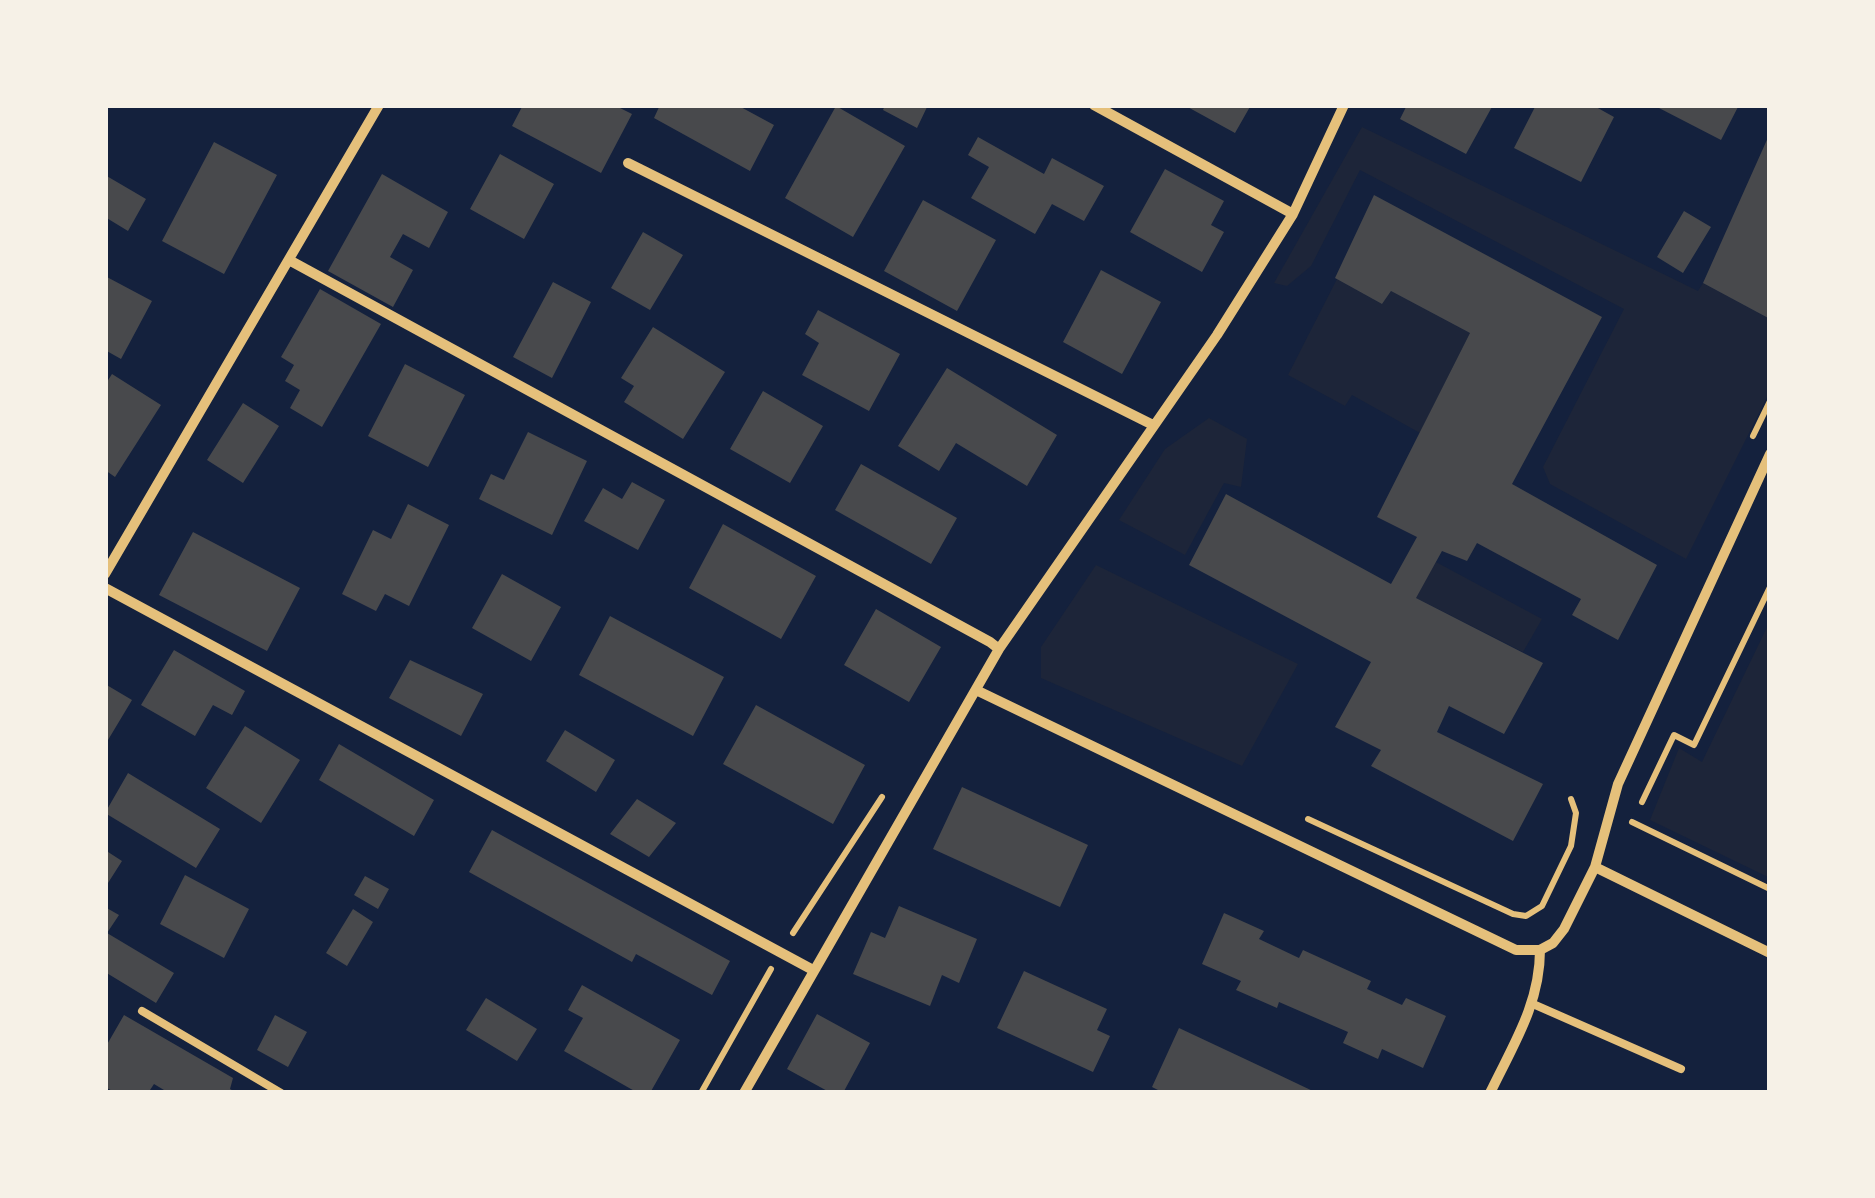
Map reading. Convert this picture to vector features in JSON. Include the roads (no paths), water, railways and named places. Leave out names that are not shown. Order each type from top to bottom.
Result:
[{"type":"street","points":[[105,574],[379,105]]},
{"type":"street","points":[[1094,105],[1293,214]]},
{"type":"street","points":[[744,1093],[1000,649],[1217,335],[1293,214],[1344,105]]},
{"type":"street","points":[[628,163],[1154,425]]},
{"type":"street","points":[[290,260],[1000,649]]},
{"type":"street","points":[[976,690],[1516,950],[1540,950],[1553,943],[1564,929],[1595,867],[1618,784],[1770,454]]},
{"type":"street","points":[[105,588],[813,970]]},
{"type":"street","points":[[1595,867],[1770,953]]},
{"type":"street","points":[[1490,1093],[1533,1004],[1540,976],[1540,950]]},
{"type":"lane","points":[[1533,1004],[1681,1069]]},
{"type":"lane","points":[[142,1011],[281,1093]]}]
